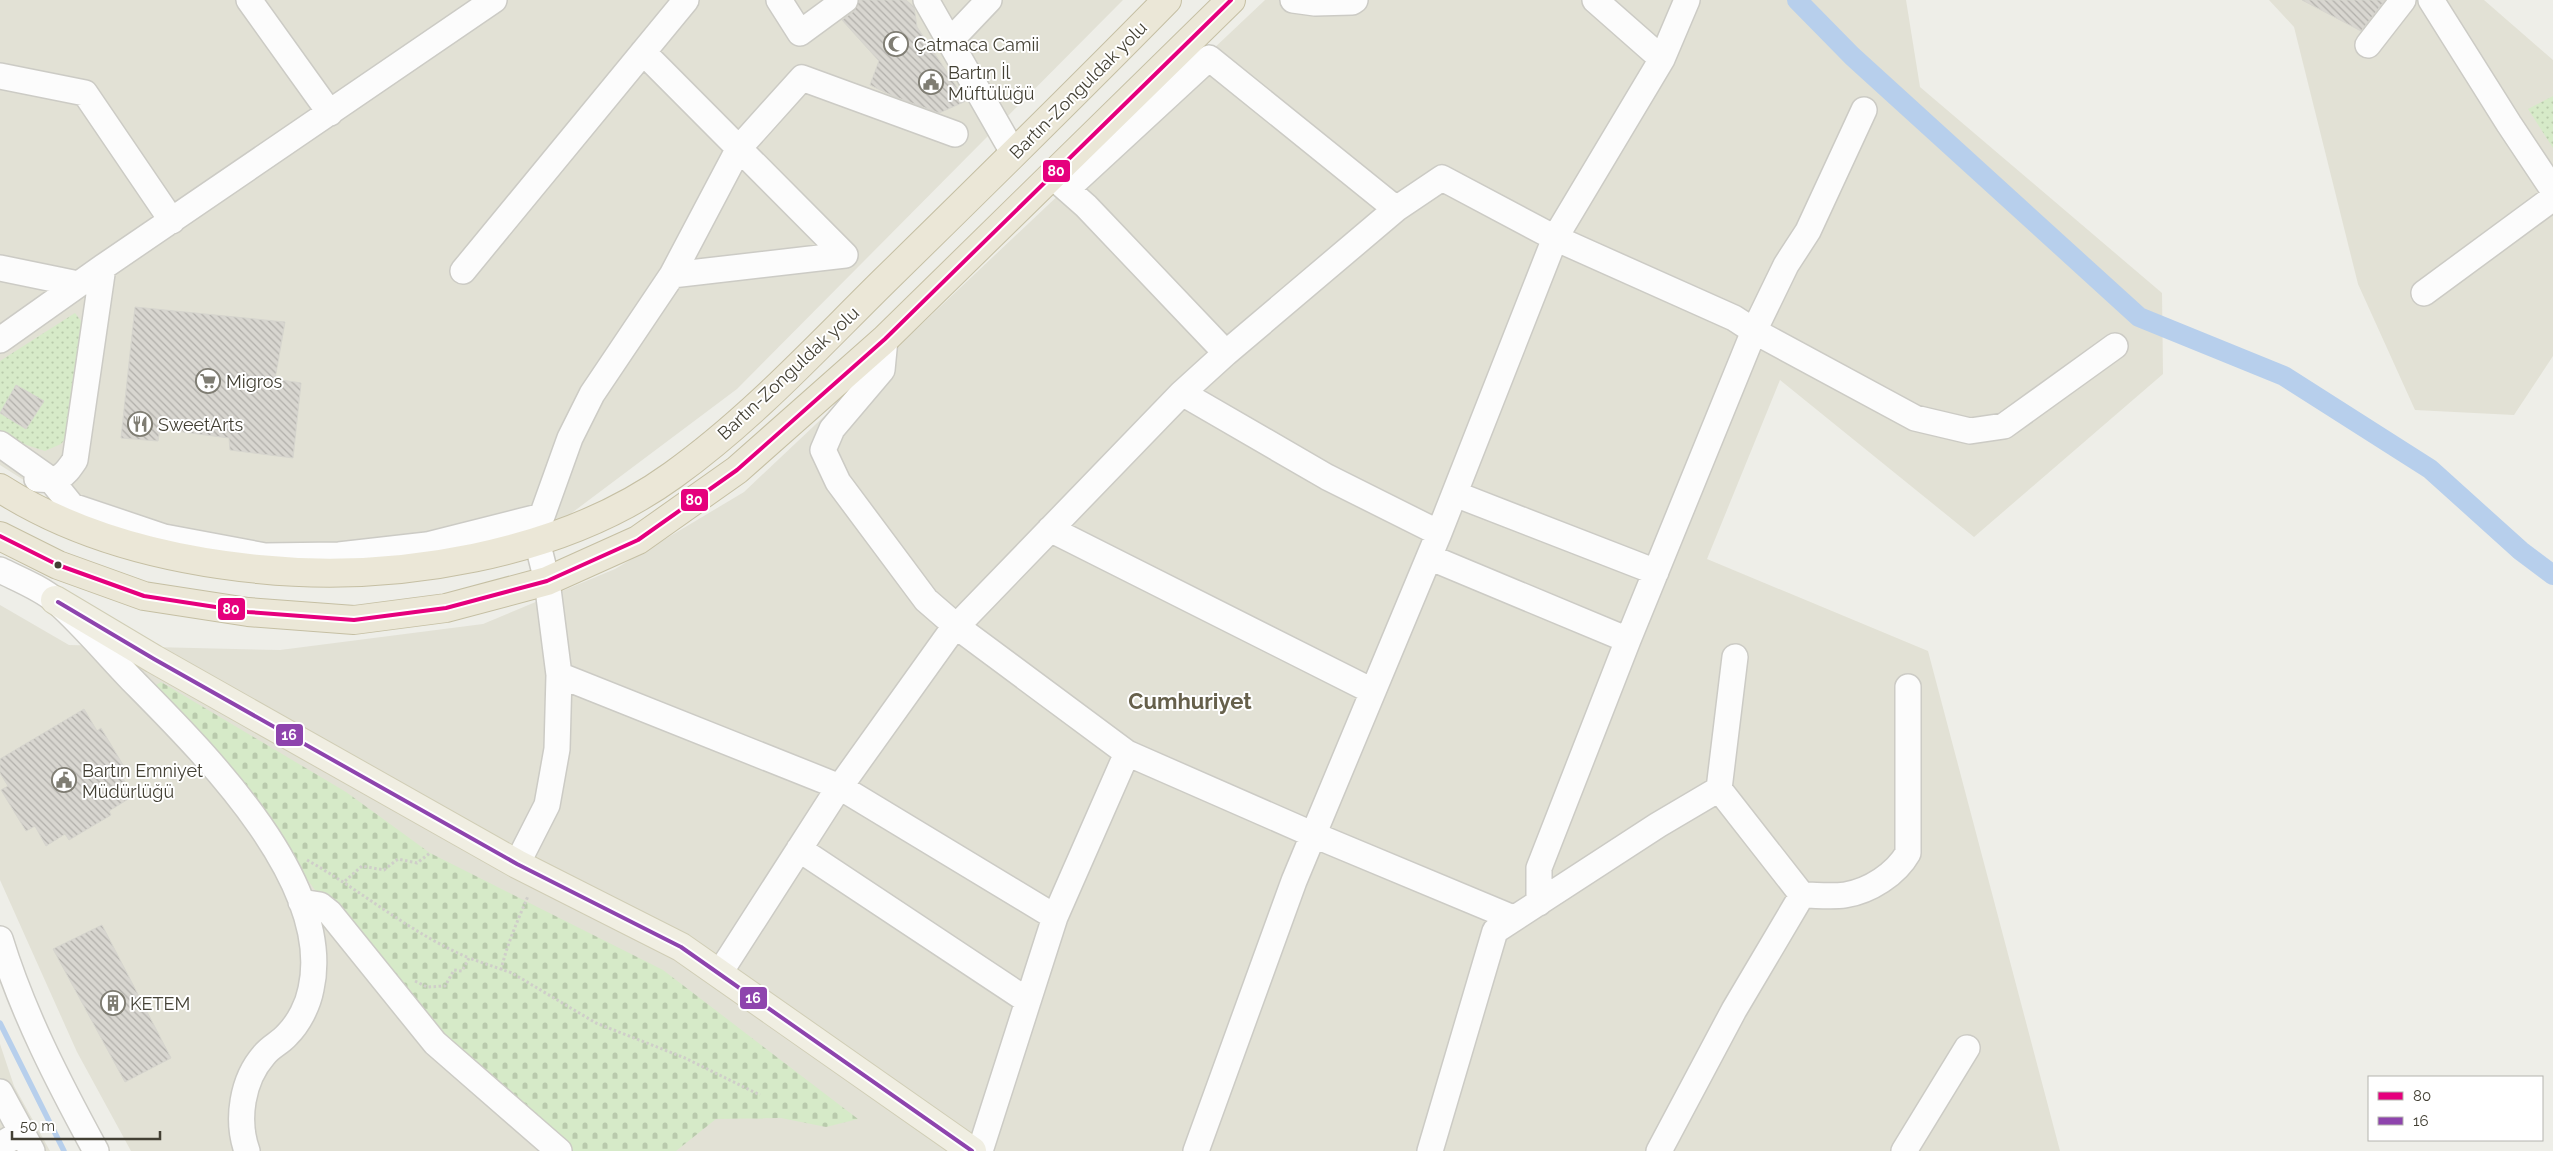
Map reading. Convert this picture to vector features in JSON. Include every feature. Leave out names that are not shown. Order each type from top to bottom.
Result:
[{"type":"highway","name":"Bartın-Zonguldak yolu","points":[[0,488],[68,525],[141,548],[211,565],[285,572],[386,572],[487,555],[559,535],[608,513],[671,477],[750,414],[1167,0]]},
{"type":"highway","points":[[0,536],[58,564],[144,596],[248,612],[354,620],[446,608],[546,581],[638,540],[738,470],[1059,182],[1231,0]]},
{"type":"main road","points":[[55,600],[154,660],[527,869],[681,947],[972,1151]]},
{"type":"street","points":[[250,0],[330,113]]},
{"type":"street","points":[[463,271],[686,0]]},
{"type":"street","points":[[779,0],[800,33],[845,0]]},
{"type":"street","points":[[926,0],[1014,154]]},
{"type":"street","points":[[950,41],[988,0]]},
{"type":"street","points":[[1293,0],[1315,3],[1352,2],[1355,0]]},
{"type":"street","points":[[1595,0],[1662,58]]},
{"type":"street","points":[[1196,1151],[1294,881],[1455,494],[1555,238],[1662,58],[1687,0]]},
{"type":"street","points":[[2368,45],[2404,0]]},
{"type":"street","points":[[2431,0],[2508,124],[2553,190]]},
{"type":"street","points":[[0,340],[78,284],[330,113],[478,4]]},
{"type":"street","points":[[644,52],[845,255],[672,275]]},
{"type":"street","points":[[1226,353],[1086,206],[1059,182],[1209,58],[1396,209]]},
{"type":"street","points":[[0,76],[85,92],[172,221]]},
{"type":"street","points":[[0,444],[51,480],[72,506],[164,537],[265,556],[339,555],[427,545],[542,516],[570,438],[592,394],[672,275],[739,148],[802,78],[955,134]]},
{"type":"street","points":[[1539,902],[1539,868],[1628,640],[1754,331],[1786,265],[1808,232],[1864,110]]},
{"type":"street","points":[[718,974],[840,787],[956,626],[1182,393],[1226,353],[1396,209],[1442,178],[1555,238],[1734,318],[1754,331],[1915,418],[1970,431],[2004,426],[2115,346]]},
{"type":"street","points":[[2424,293],[2553,198]]},
{"type":"street","points":[[0,456],[32,478],[51,480],[65,475],[75,460],[103,267]]},
{"type":"street","points":[[0,268],[78,284]]},
{"type":"street","points":[[885,339],[882,370],[832,429],[823,450],[838,482],[926,600],[956,626],[1127,753],[1314,836],[1514,918]]},
{"type":"street","points":[[1182,393],[1327,477],[1439,533]]},
{"type":"street","points":[[1455,494],[1656,572]]},
{"type":"street","points":[[1050,529],[1372,691]]},
{"type":"street","points":[[527,869],[547,805],[557,748],[559,675],[546,581],[537,541]]},
{"type":"street","points":[[1429,557],[1628,640]]},
{"type":"street","points":[[0,570],[55,600],[183,732],[243,802],[272,842],[301,902],[314,957],[311,991],[298,1022],[287,1036],[264,1054],[249,1080],[242,1112],[247,1151]]},
{"type":"street","points":[[1735,657],[1719,789],[1802,895]]},
{"type":"street","points":[[559,675],[840,787],[1055,917]]},
{"type":"street","points":[[1802,895],[1846,895],[1876,884],[1894,871],[1908,853],[1908,687]]},
{"type":"street","points":[[980,1151],[1055,917],[1127,753]]},
{"type":"street","points":[[1430,1151],[1495,930],[1658,825],[1719,789]]},
{"type":"street","points":[[799,849],[1028,1001]]},
{"type":"street","points":[[1659,1151],[1734,1010],[1802,895]]},
{"type":"street","points":[[301,902],[320,905],[330,913],[435,1043],[559,1151]]},
{"type":"street","points":[[0,939],[11,974],[55,1075],[96,1151]]},
{"type":"street","points":[[1904,1151],[1968,1048]]},
{"type":"street","points":[[0,1092],[27,1142],[0,1145]]},
{"type":"path","points":[[345,881],[362,866],[384,870],[398,859],[417,863],[430,853]]},
{"type":"path","points":[[306,859],[345,881],[442,947],[502,970],[596,1022],[685,1058],[760,1095]]},
{"type":"path","points":[[502,970],[508,943],[519,921],[527,869]]},
{"type":"path","points":[[413,980],[427,987],[445,986],[454,970],[462,971],[468,958]]},
{"type":"shaded area","points":[[0,0],[1123,0],[737,389],[565,518],[447,552],[334,563],[158,525],[30,484],[0,465]]},
{"type":"shaded area","points":[[1265,0],[1906,0],[1920,87],[2162,293],[2163,374],[1974,537],[1780,380],[1707,559],[1928,651],[2060,1151],[131,1151],[77,1052],[0,880],[0,605],[69,645],[280,650],[483,624],[615,569],[744,492]]},
{"type":"shaded area","points":[[2269,0],[2484,0],[2553,60],[2553,356],[2514,415],[2415,410],[2358,284],[2294,27]]},
{"type":"shaded area","points":[[0,1044],[14,1086],[50,1151],[0,1151]]},
{"type":"green space","points":[[2553,96],[2553,148],[2528,109]]},
{"type":"green space","points":[[75,313],[81,321],[78,383],[70,433],[61,444],[45,451],[11,440],[0,431],[0,361]]},
{"type":"green space","points":[[161,682],[346,792],[430,853],[663,970],[858,1119],[826,1127],[781,1118],[716,1119],[676,1151],[569,1151],[443,1040],[327,906],[265,823],[156,689],[156,685]]},
{"type":"building","name":"Çatmaca Camii","points":[[859,0],[906,0],[914,7],[917,27],[966,101],[939,113],[893,96],[870,85],[879,61],[842,20],[854,11]]},
{"type":"building","points":[[2302,0],[2385,0],[2361,31]]},
{"type":"building","name":"Migros","points":[[135,307],[285,322],[275,379],[301,383],[293,458],[230,450],[229,438],[160,429],[158,441],[121,438]]},
{"type":"building","points":[[16,385],[44,401],[26,429],[0,413]]},
{"type":"building","name":"Bartın Emniyet Müdürlüğü","points":[[84,709],[97,731],[101,728],[126,770],[120,773],[133,796],[109,811],[111,815],[69,840],[65,834],[46,846],[35,826],[26,831],[1,790],[8,786],[0,773],[0,759]]},
{"type":"building","name":"KETEM","points":[[102,925],[171,1058],[125,1082],[53,949]]},
{"type":"waterway","points":[[1797,0],[1852,56],[2139,317],[2284,376],[2430,469],[2521,551],[2553,575]]},
{"type":"waterway","points":[[0,1023],[64,1151]]},
{"type":"transit line","name":"80","points":[[0,536],[58,565],[144,596],[248,612],[354,620],[446,608],[547,581],[638,540],[737,470],[885,339],[1231,0]]},
{"type":"transit line","name":"16","points":[[58,602],[154,659],[517,864],[681,947],[972,1151]]},
{"type":"place","name":"Çatmaca Camii","points":[[896,44]]},
{"type":"place","name":"Bartın İl Müftülüğü","points":[[931,82]]},
{"type":"place","name":"Migros","points":[[208,381]]},
{"type":"place","name":"SweetArts","points":[[140,424]]},
{"type":"place","name":"Bartın Emniyet Müdürlüğü","points":[[64,780]]},
{"type":"place","name":"KETEM","points":[[113,1003]]},
{"type":"district","name":"Cumhuriyet","points":[[1190,701]]}]
